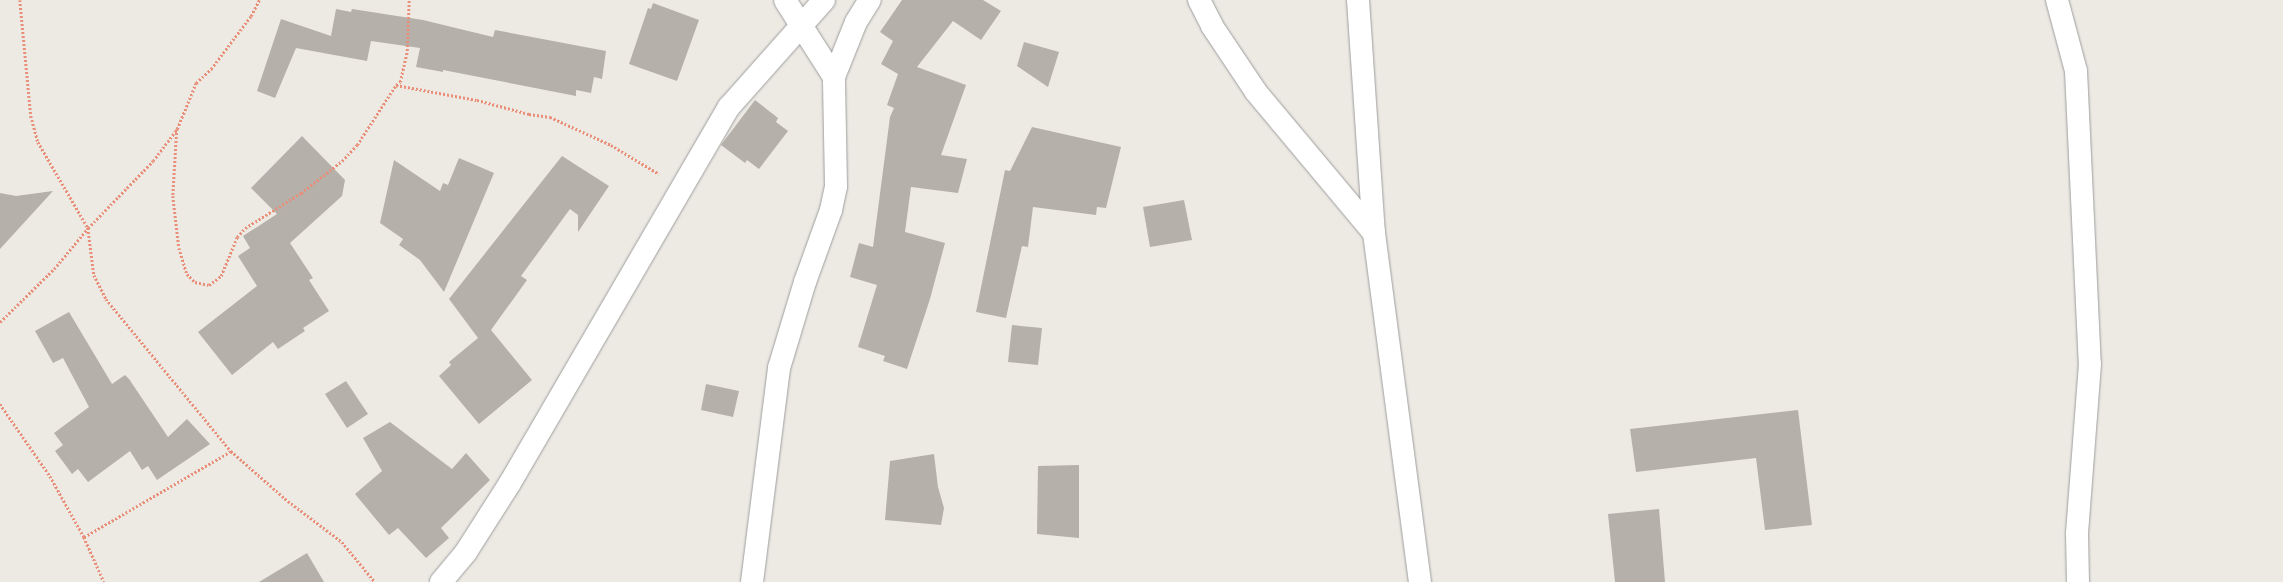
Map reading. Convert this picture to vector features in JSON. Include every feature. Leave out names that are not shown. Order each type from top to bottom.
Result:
[{"type":"street","points":[[785,0],[800,26],[834,77]]},
{"type":"street","points":[[441,582],[466,552],[510,483],[684,188],[729,107],[824,0]]},
{"type":"street","points":[[752,582],[779,368],[805,282],[831,210],[836,186],[834,77],[856,22],[870,0]]},
{"type":"street","points":[[1199,0],[1220,38],[1256,92],[1374,233]]},
{"type":"street","points":[[1358,0],[1374,233],[1420,582]]},
{"type":"street","points":[[2057,0],[2076,71],[2090,364],[2077,534],[2078,582]]},
{"type":"path","points":[[20,0],[31,116],[38,142],[88,228],[94,275],[106,299],[231,451],[288,501],[342,542],[374,582]]},
{"type":"path","points":[[0,322],[54,269],[88,228],[120,198],[177,130],[196,83],[211,70],[251,16],[259,0]]},
{"type":"path","points":[[177,130],[173,196],[179,248],[187,274],[195,282],[209,285],[221,276],[237,237],[245,228],[301,193],[342,161],[357,145],[396,85],[400,82],[407,51],[409,0]]},
{"type":"path","points":[[396,85],[477,100],[529,114],[550,117],[611,145],[684,188]]},
{"type":"path","points":[[0,404],[50,476],[84,537],[104,582]]},
{"type":"path","points":[[84,537],[231,451]]},
{"type":"building","points":[[902,0],[983,0],[1001,11],[981,40],[953,21],[917,67],[966,85],[941,155],[967,159],[958,193],[911,187],[905,232],[945,243],[930,299],[907,369],[883,361],[885,356],[858,347],[877,285],[850,277],[859,243],[873,247],[890,117],[894,108],[887,105],[898,74],[881,64],[893,41],[880,32]]},
{"type":"building","points":[[653,3],[699,20],[677,81],[629,64],[648,8],[651,9]]},
{"type":"building","points":[[336,9],[351,12],[352,9],[423,20],[493,37],[495,30],[606,51],[602,79],[594,77],[591,93],[576,90],[576,96],[443,70],[443,72],[416,67],[420,48],[371,41],[367,61],[296,48],[275,98],[257,91],[281,19],[331,36]]},
{"type":"building","points":[[1024,42],[1059,52],[1048,87],[1017,66]]},
{"type":"building","points":[[755,100],[778,118],[776,122],[788,131],[759,169],[747,160],[745,163],[721,145]]},
{"type":"building","points":[[1032,127],[1121,147],[1106,208],[1097,207],[1096,215],[1033,207],[1028,247],[1022,246],[1006,318],[976,312],[1005,170],[1010,171]]},
{"type":"building","points":[[302,136],[345,180],[342,196],[290,243],[313,278],[309,280],[329,311],[303,328],[305,331],[278,349],[273,342],[232,375],[198,332],[257,286],[238,256],[250,248],[243,236],[277,214],[251,188]]},
{"type":"building","points":[[562,156],[609,186],[578,232],[578,215],[570,209],[521,276],[527,280],[491,330],[532,380],[479,424],[439,376],[451,365],[449,362],[478,338],[449,299]]},
{"type":"building","points":[[459,158],[494,173],[444,292],[420,260],[399,245],[403,239],[380,223],[394,160],[440,191],[443,183],[448,185]]},
{"type":"building","points":[[53,191],[0,249],[0,193],[16,196]]},
{"type":"building","points":[[1184,200],[1192,240],[1150,247],[1143,207]]},
{"type":"building","points":[[69,312],[112,384],[125,375],[168,437],[187,419],[210,444],[157,480],[148,466],[142,470],[130,451],[88,482],[78,469],[72,474],[55,451],[63,445],[54,433],[89,407],[63,358],[53,363],[35,331]]},
{"type":"building","points":[[1012,325],[1042,328],[1038,365],[1008,362]]},
{"type":"building","points":[[346,381],[368,414],[347,428],[325,394]]},
{"type":"building","points":[[706,384],[739,391],[733,417],[701,410]]},
{"type":"building","points":[[1798,410],[1812,525],[1765,530],[1756,458],[1636,472],[1630,429]]},
{"type":"building","points":[[390,422],[452,469],[466,453],[490,480],[441,528],[449,538],[426,558],[398,528],[389,535],[355,494],[382,471],[363,438]]},
{"type":"building","points":[[934,454],[938,487],[944,508],[941,525],[885,520],[890,461]]},
{"type":"building","points":[[1079,465],[1079,538],[1037,534],[1038,466]]},
{"type":"building","points":[[1659,509],[1665,582],[1615,582],[1608,514]]},
{"type":"building","points":[[307,553],[324,582],[259,582]]}]
